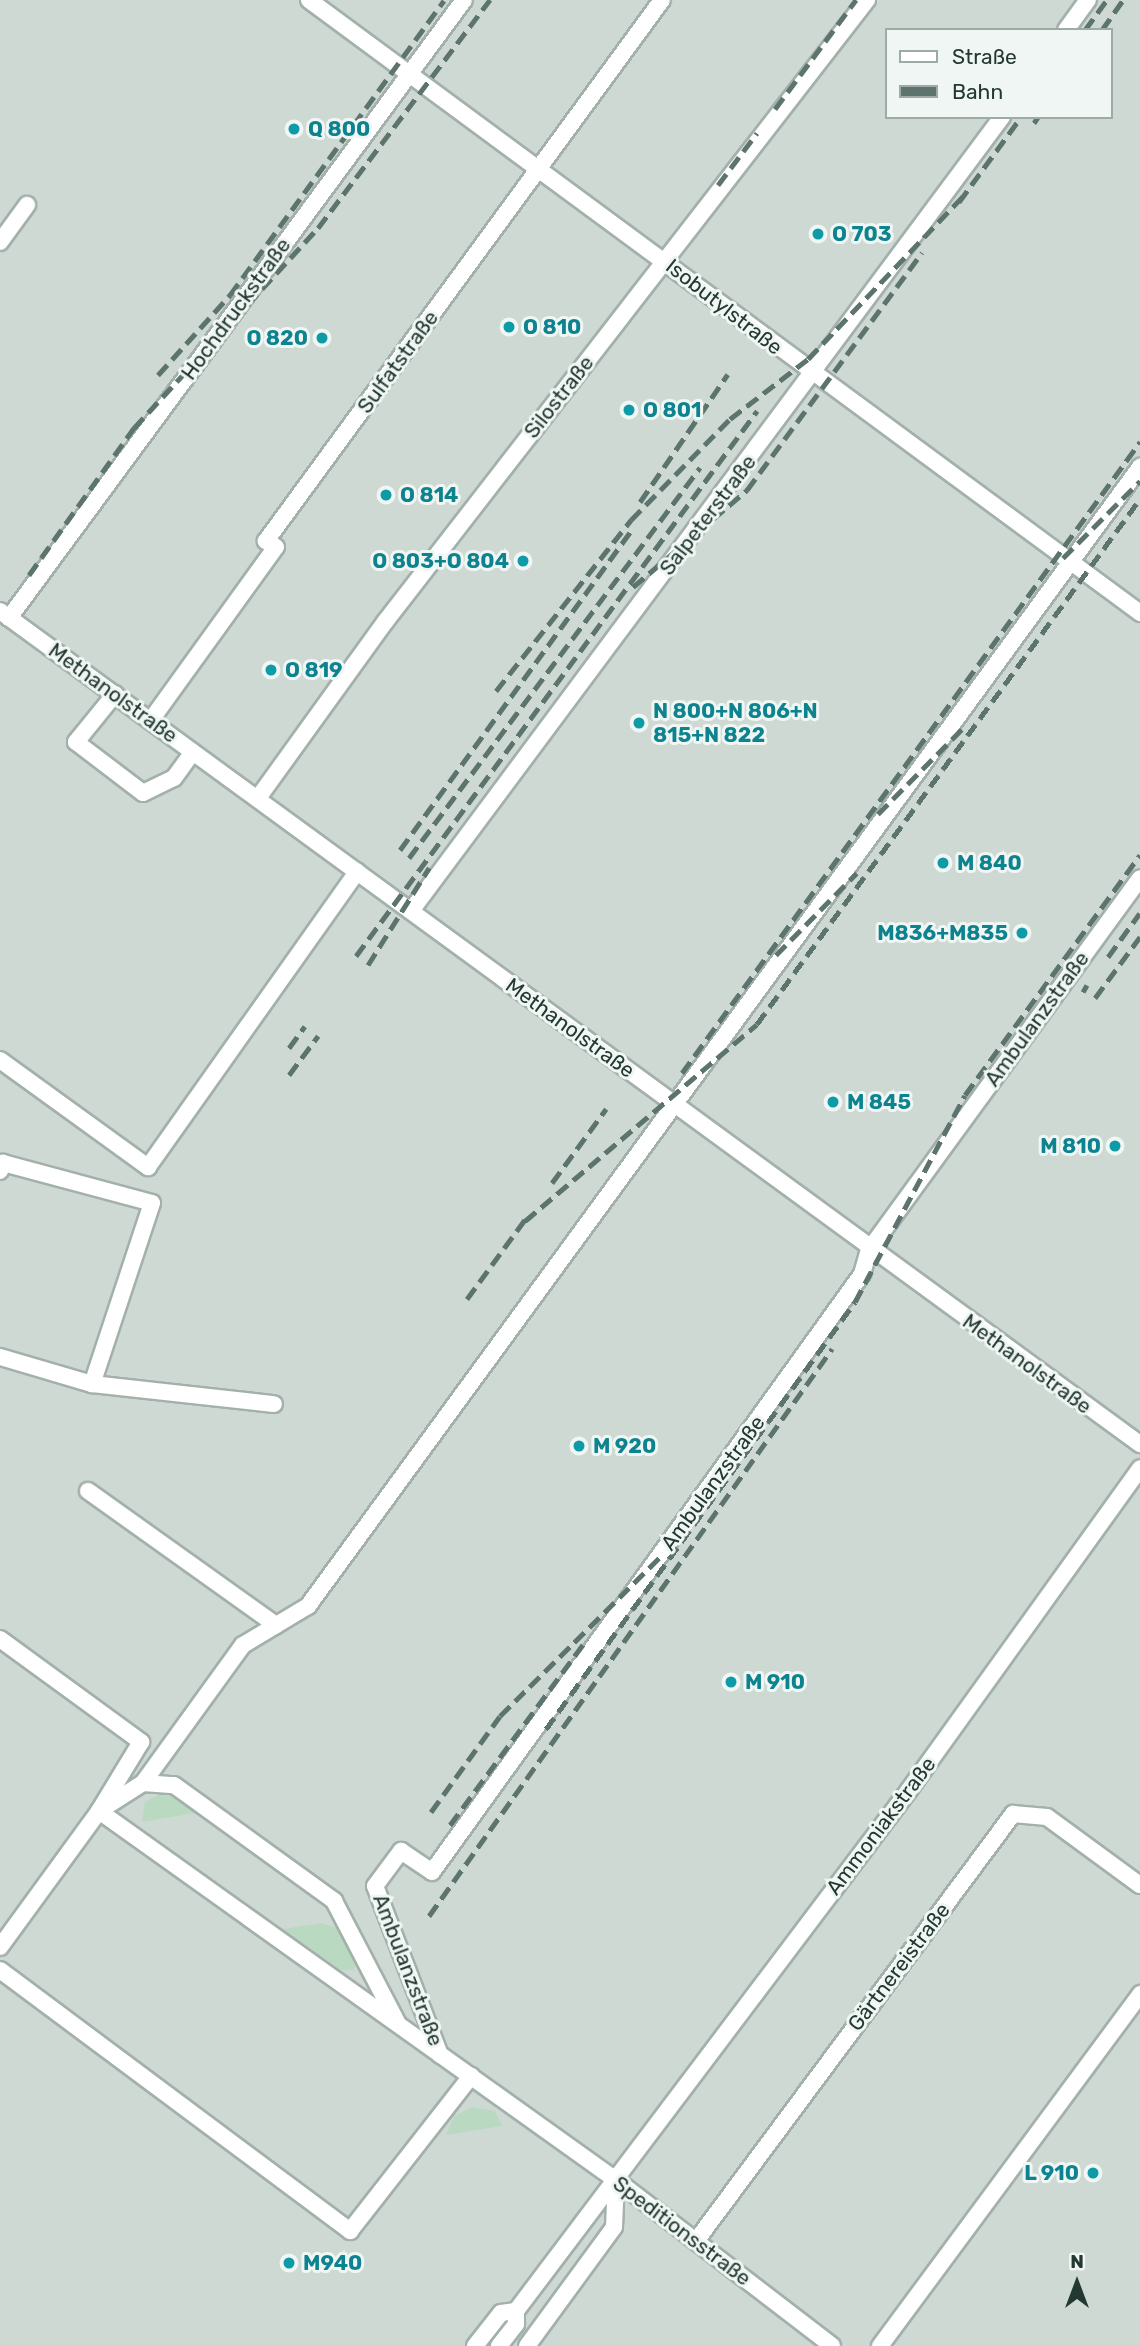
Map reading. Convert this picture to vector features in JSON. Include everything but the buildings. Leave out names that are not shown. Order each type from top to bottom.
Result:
[{"type":"street","name":"Isobutylstraße","points":[[309,0],[1140,613]]},
{"type":"street","name":"Hochdruckstraße","points":[[4,614],[464,0]]},
{"type":"street","name":"Sulfatstraße","points":[[151,720],[276,547],[266,541],[662,0]]},
{"type":"street","name":"Silostraße","points":[[258,798],[664,260],[867,0]]},
{"type":"street","points":[[1067,28],[1088,0]]},
{"type":"street","name":"Salpeterstraße","points":[[411,911],[814,375],[1001,119]]},
{"type":"street","points":[[0,242],[27,205]]},
{"type":"street","points":[[99,1811],[143,1783],[243,1645],[308,1606],[1068,561],[1140,467]]},
{"type":"street","name":"Methanolstraße","points":[[4,614],[258,798],[869,1250],[1140,1444]]},
{"type":"street","points":[[115,694],[76,742],[143,793],[174,778],[193,752]]},
{"type":"street","points":[[0,1060],[148,1167],[357,872]]},
{"type":"street","name":"Ambulanzstraße","points":[[440,2055],[375,1886],[401,1851],[432,1872],[862,1274],[869,1250],[1140,878]]},
{"type":"street","points":[[1,1165],[152,1203],[92,1384]]},
{"type":"street","points":[[0,1357],[92,1384],[274,1404]]},
{"type":"street","name":"Ammoniakstraße","points":[[499,2346],[516,2318],[616,2180],[909,1790],[1140,1468]]},
{"type":"street","points":[[88,1491],[276,1625]]},
{"type":"street","points":[[0,1639],[141,1742],[99,1811],[0,1947]]},
{"type":"street","points":[[143,1783],[174,1785],[334,1901],[398,2024]]},
{"type":"street","name":"Speditionsstraße","points":[[99,1811],[616,2180],[832,2346]]},
{"type":"street","name":"Gärtnereistraße","points":[[696,2241],[1013,1814],[1047,1818],[1140,1885]]},
{"type":"street","points":[[0,1969],[350,2231],[471,2076]]},
{"type":"street","points":[[880,2346],[1140,1993]]},
{"type":"street","points":[[527,2346],[614,2227],[616,2180]]},
{"type":"street","name":"Ammoniakstraße","points":[[475,2346],[501,2313],[516,2318],[547,2318]]},
{"type":"shaded area","points":[[0,0],[1140,0],[1140,2346],[0,2346]]},
{"type":"green space","points":[[160,1794],[171,1796],[195,1813],[142,1822],[145,1802]]},
{"type":"green space","points":[[321,1923],[343,1930],[358,1961],[353,1970],[341,1970],[283,1929]]},
{"type":"green space","points":[[472,2107],[495,2111],[502,2126],[446,2135],[454,2116]]},
{"type":"railway","points":[[158,375],[230,295],[444,0]]},
{"type":"railway","points":[[29,575],[134,428],[318,228],[490,0]]},
{"type":"railway","points":[[775,109],[856,0]]},
{"type":"railway","points":[[1086,28],[1107,0]]},
{"type":"railway","points":[[1103,28],[1123,0]]},
{"type":"railway","points":[[959,202],[1020,119]]},
{"type":"railway","points":[[1034,123],[1037,119]]},
{"type":"railway","points":[[718,185],[757,133]]},
{"type":"railway","points":[[496,691],[631,520],[730,419],[808,359],[965,194]]},
{"type":"railway","points":[[633,587],[747,490],[922,253]]},
{"type":"railway","points":[[640,502],[728,374]]},
{"type":"railway","points":[[356,956],[757,411]]},
{"type":"railway","points":[[682,1073],[1140,442]]},
{"type":"railway","points":[[409,858],[700,468]]},
{"type":"railway","points":[[1063,558],[1140,481]]},
{"type":"railway","points":[[525,1221],[757,1024],[1140,499]]},
{"type":"railway","points":[[400,850],[632,529]]},
{"type":"railway","points":[[878,814],[964,727]]},
{"type":"railway","points":[[546,1729],[855,1302],[965,1095],[1140,855]]},
{"type":"railway","points":[[368,965],[429,868]]},
{"type":"railway","points":[[776,955],[857,873]]},
{"type":"railway","points":[[1108,957],[1140,913]]},
{"type":"railway","points":[[1095,998],[1140,937]]},
{"type":"railway","points":[[1083,992],[1087,985]]},
{"type":"railway","points":[[289,1048],[305,1026]]},
{"type":"railway","points":[[289,1075],[318,1036]]},
{"type":"railway","points":[[552,1183],[606,1109]]},
{"type":"railway","points":[[467,1299],[529,1214]]},
{"type":"railway","points":[[429,1916],[832,1349]]},
{"type":"railway","points":[[431,1812],[500,1716],[662,1555]]},
{"type":"railway","points":[[450,1825],[587,1639]]},
{"type":"place","name":"Q 800","points":[[294,129]]},
{"type":"place","name":"O 703","points":[[818,234]]},
{"type":"place","name":"O 810","points":[[509,327]]},
{"type":"place","name":"O 820","points":[[322,338]]},
{"type":"place","name":"O 801","points":[[629,410]]},
{"type":"place","name":"O 814","points":[[386,495]]},
{"type":"place","name":"O 803+O 804","points":[[523,561]]},
{"type":"place","name":"O 819","points":[[271,670]]},
{"type":"place","name":"N 800+N 806+N 815+N 822","points":[[639,723]]},
{"type":"place","name":"M 840","points":[[943,863]]},
{"type":"place","name":"M836+M835","points":[[1022,933]]},
{"type":"place","name":"M 845","points":[[833,1102]]},
{"type":"place","name":"M 810","points":[[1115,1146]]},
{"type":"place","name":"M 920","points":[[579,1446]]},
{"type":"place","name":"M 910","points":[[731,1682]]},
{"type":"place","name":"L 910","points":[[1093,2173]]},
{"type":"place","name":"M940","points":[[289,2263]]}]
